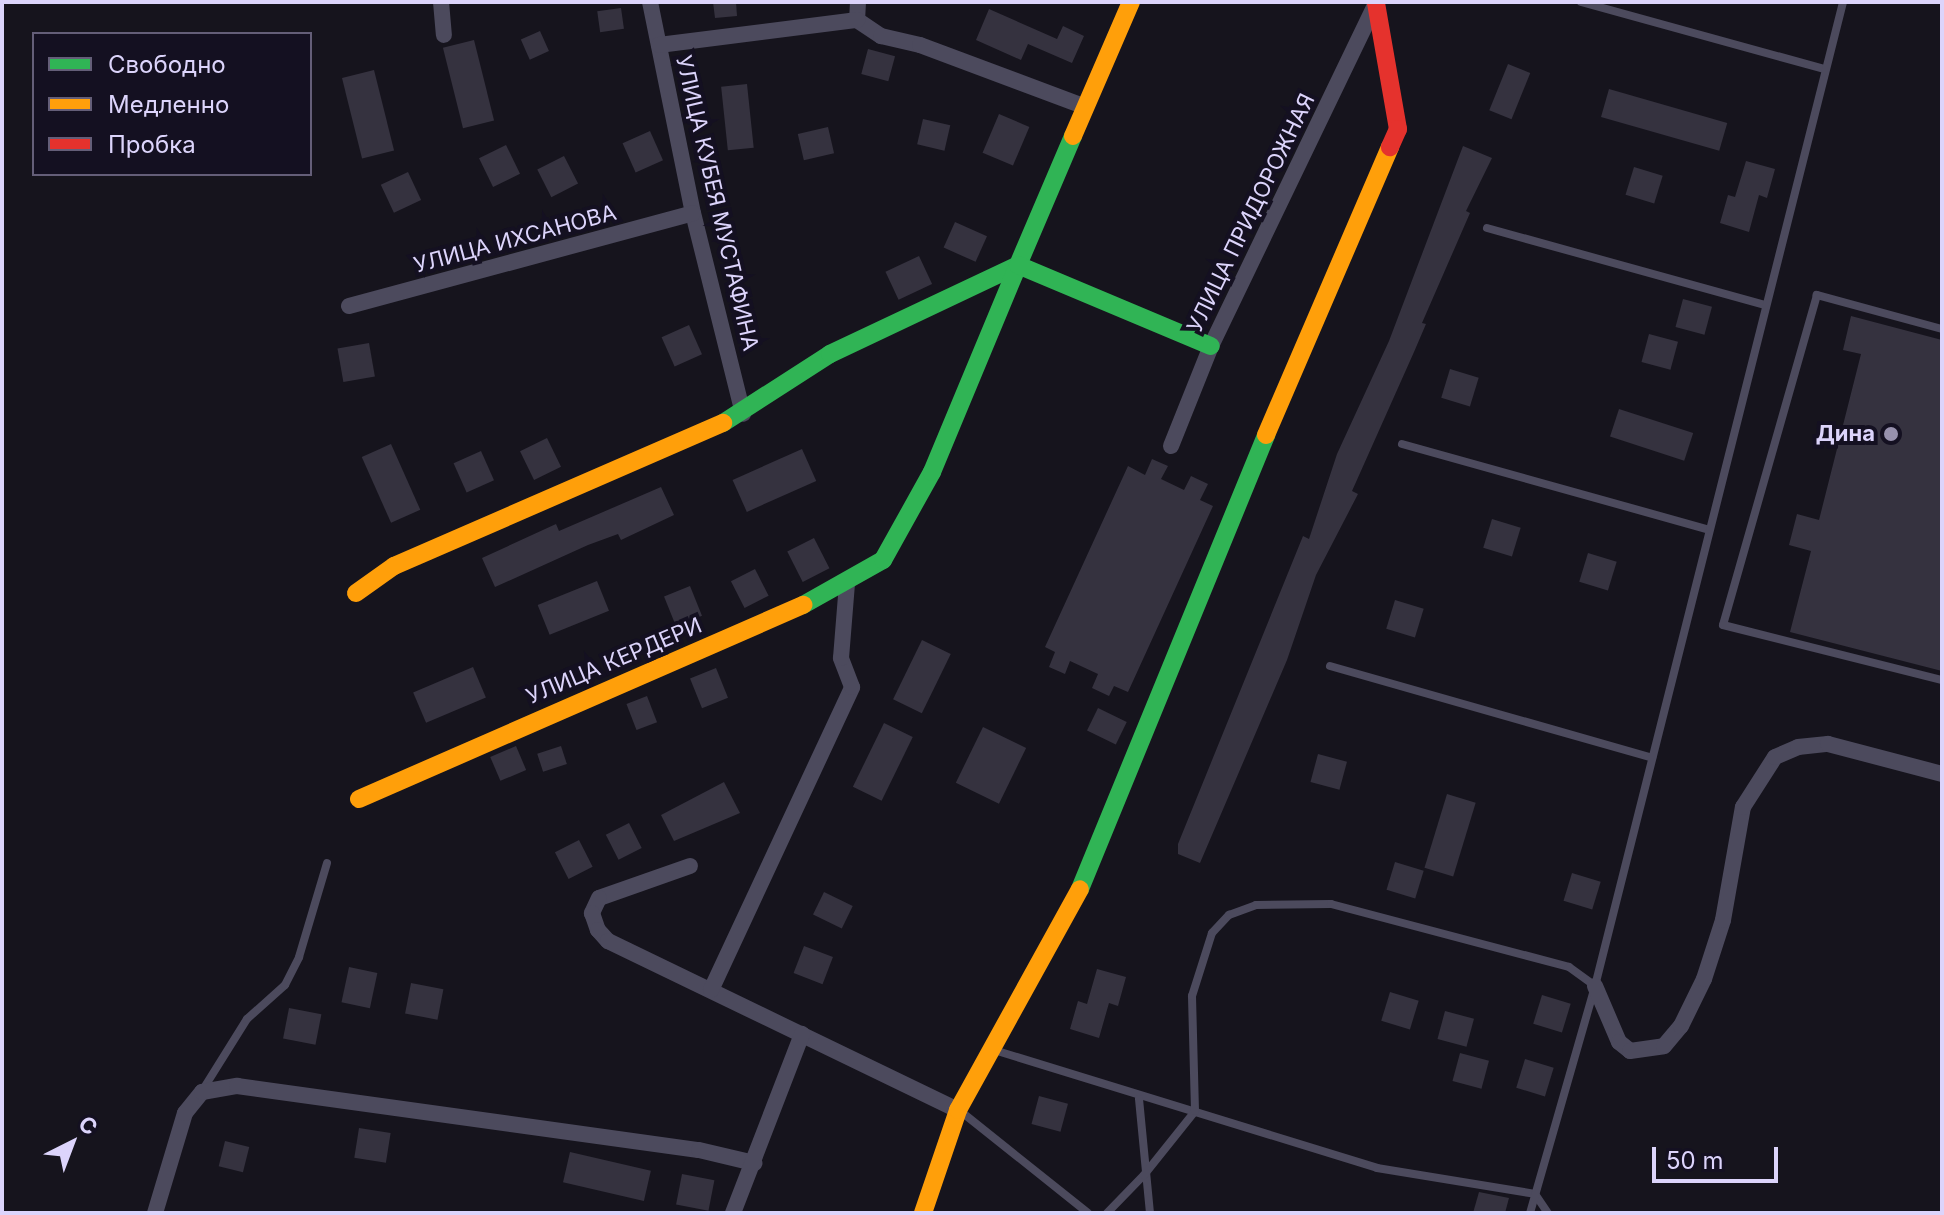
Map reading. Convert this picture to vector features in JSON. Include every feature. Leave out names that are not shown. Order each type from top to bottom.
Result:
[{"type":"street","points":[[441,2],[444,35]]},
{"type":"street","name":"УЛИЦА КУБЕЯ МУСТАФИНА","points":[[650,2],[693,213],[743,414]]},
{"type":"street","points":[[857,20],[858,2]]},
{"type":"street","points":[[356,593],[394,566],[743,414],[830,354],[1018,265],[1131,2]]},
{"type":"street","points":[[923,1213],[958,1110],[993,1050],[1040,952],[1096,860],[1265,437],[1398,129],[1376,2]]},
{"type":"street","name":"УЛИЦА ПРИДОРОЖНАЯ","points":[[1171,446],[1211,346],[1376,2]]},
{"type":"street","points":[[659,45],[857,20],[881,36],[920,45],[1086,107]]},
{"type":"street","name":"УЛИЦА ИХСАНОВА","points":[[349,306],[693,213]]},
{"type":"street","points":[[1018,265],[1211,346]]},
{"type":"street","name":"УЛИЦА КЕРДЕРИ","points":[[359,799],[847,584],[883,560],[932,472],[1018,265]]},
{"type":"street","points":[[711,990],[852,687],[841,658],[847,584]]},
{"type":"street","points":[[1595,986],[1619,1042],[1630,1051],[1664,1046],[1681,1026],[1704,979],[1720,931],[1743,807],[1775,757],[1798,747],[1828,744],[1942,774]]},
{"type":"street","points":[[690,866],[599,898],[592,913],[608,941],[958,1110]]},
{"type":"street","points":[[733,1213],[802,1034]]},
{"type":"street","points":[[155,1213],[185,1113],[202,1092],[237,1086],[699,1150],[754,1163]]},
{"type":"lane","points":[[1581,2],[1824,69]]},
{"type":"lane","points":[[1530,1213],[1595,986],[1843,2]]},
{"type":"lane","points":[[1487,228],[1765,305]]},
{"type":"lane","points":[[1942,329],[1817,295],[1723,625],[1942,680]]},
{"type":"lane","points":[[1402,444],[1709,530]]},
{"type":"lane","points":[[1330,666],[1652,758]]},
{"type":"lane","points":[[202,1092],[247,1019],[285,985],[299,957],[327,863]]},
{"type":"lane","points":[[1107,1213],[1144,1175],[1195,1111],[1192,996],[1212,933],[1229,915],[1256,905],[1331,904],[1569,967],[1595,986]]},
{"type":"lane","points":[[993,1050],[1139,1099],[1195,1111],[1377,1168],[1535,1194],[1548,1213]]},
{"type":"lane","points":[[1139,1099],[1150,1213]]},
{"type":"lane","points":[[958,1110],[1088,1213]]},
{"type":"building","points":[[713,2],[736,2],[737,16],[715,18]]},
{"type":"building","points":[[621,8],[624,29],[600,32],[597,11]]},
{"type":"building","points":[[989,9],[1057,39],[1063,26],[1084,36],[1072,63],[1028,44],[1021,60],[976,40]]},
{"type":"building","points":[[540,31],[549,51],[530,60],[521,40]]},
{"type":"building","points":[[474,40],[494,121],[463,128],[443,48]]},
{"type":"building","points":[[868,49],[895,56],[888,81],[861,74]]},
{"type":"building","points":[[1508,64],[1530,73],[1512,119],[1489,110]]},
{"type":"building","points":[[374,70],[394,151],[362,159],[342,78]]},
{"type":"building","points":[[747,84],[754,148],[728,150],[721,87]]},
{"type":"building","points":[[1609,89],[1727,123],[1719,151],[1601,117]]},
{"type":"building","points":[[999,114],[1029,127],[1013,166],[983,153]]},
{"type":"building","points":[[923,119],[950,125],[944,151],[917,144]]},
{"type":"building","points":[[828,127],[834,153],[804,160],[798,134]]},
{"type":"building","points":[[650,131],[663,160],[636,172],[623,143]]},
{"type":"building","points":[[506,145],[520,174],[493,187],[479,158]]},
{"type":"building","points":[[1463,146],[1492,158],[1466,211],[1470,213],[1422,323],[1426,324],[1352,491],[1358,494],[1316,575],[1287,660],[1200,863],[1178,854],[1178,844],[1303,536],[1309,539],[1337,454],[1389,341]]},
{"type":"building","points":[[564,156],[578,184],[551,197],[537,170]]},
{"type":"building","points":[[1746,161],[1775,169],[1767,198],[1759,195],[1749,232],[1720,223],[1728,195],[1735,197]]},
{"type":"building","points":[[1634,167],[1663,176],[1654,204],[1626,195]]},
{"type":"building","points":[[408,172],[421,200],[394,213],[381,185]]},
{"type":"building","points":[[955,222],[987,236],[976,262],[944,248]]},
{"type":"building","points":[[919,256],[932,284],[899,300],[885,272]]},
{"type":"building","points":[[1683,299],[1712,307],[1704,335],[1675,327]]},
{"type":"building","name":"Дина","points":[[1851,316],[1942,340],[1942,671],[1790,632],[1811,551],[1789,545],[1797,514],[1819,520],[1861,354],[1843,350]]},
{"type":"building","points":[[689,325],[702,354],[675,366],[662,337]]},
{"type":"building","points":[[1649,334],[1678,342],[1670,370],[1641,362]]},
{"type":"building","points":[[369,343],[375,376],[343,382],[337,349]]},
{"type":"building","points":[[1450,369],[1479,378],[1470,406],[1441,398]]},
{"type":"building","points":[[1619,409],[1693,433],[1684,461],[1610,437]]},
{"type":"building","points":[[547,438],[561,467],[534,480],[520,451]]},
{"type":"building","points":[[391,444],[420,510],[391,523],[362,457]]},
{"type":"building","points":[[802,449],[816,481],[747,512],[733,480]]},
{"type":"building","points":[[481,451],[494,480],[467,492],[454,463]]},
{"type":"building","points":[[1152,459],[1168,466],[1161,479],[1184,490],[1191,476],[1208,484],[1200,500],[1213,506],[1128,692],[1114,686],[1109,696],[1092,688],[1098,674],[1070,661],[1065,674],[1049,667],[1055,652],[1045,647],[1128,466],[1145,475]]},
{"type":"building","points":[[661,487],[674,515],[621,540],[618,534],[588,545],[495,587],[482,558],[556,524],[559,531]]},
{"type":"building","points":[[1492,519],[1521,528],[1512,556],[1483,548]]},
{"type":"building","points":[[814,538],[829,568],[803,582],[787,552]]},
{"type":"building","points":[[1588,553],[1617,562],[1608,590],[1579,582]]},
{"type":"building","points":[[755,569],[769,596],[745,608],[731,581]]},
{"type":"building","points":[[597,581],[609,611],[550,635],[538,605]]},
{"type":"building","points":[[690,586],[702,616],[676,626],[664,596]]},
{"type":"building","points":[[1395,600],[1424,609],[1415,637],[1386,629]]},
{"type":"building","points":[[922,640],[951,654],[922,713],[893,699]]},
{"type":"building","points":[[473,667],[486,697],[426,723],[413,692]]},
{"type":"building","points":[[716,668],[728,698],[702,708],[690,678]]},
{"type":"building","points":[[647,696],[657,722],[636,730],[626,704]]},
{"type":"building","points":[[1098,708],[1127,722],[1116,744],[1087,730]]},
{"type":"building","points":[[884,723],[913,737],[882,801],[853,787]]},
{"type":"building","points":[[983,727],[1026,748],[999,804],[956,783]]},
{"type":"building","points":[[516,746],[526,770],[500,781],[490,757]]},
{"type":"building","points":[[561,746],[567,764],[543,772],[537,754]]},
{"type":"building","points":[[1318,754],[1347,762],[1339,790],[1310,782]]},
{"type":"building","points":[[724,782],[740,813],[674,841],[661,815]]},
{"type":"building","points":[[1447,794],[1476,803],[1453,876],[1424,868]]},
{"type":"building","points":[[629,823],[642,848],[619,860],[606,835]]},
{"type":"building","points":[[579,840],[593,867],[569,879],[555,852]]},
{"type":"building","points":[[1395,862],[1424,871],[1415,899],[1387,890]]},
{"type":"building","points":[[1572,873],[1601,882],[1592,910],[1564,901]]},
{"type":"building","points":[[824,892],[853,906],[842,928],[813,914]]},
{"type":"building","points":[[804,946],[833,957],[823,984],[794,973]]},
{"type":"building","points":[[349,967],[377,973],[370,1008],[342,1002]]},
{"type":"building","points":[[1097,969],[1126,977],[1118,1006],[1109,1003],[1099,1038],[1070,1029],[1078,1001],[1087,1004]]},
{"type":"building","points":[[411,983],[443,989],[437,1020],[405,1013]]},
{"type":"building","points":[[1390,992],[1419,1001],[1410,1029],[1381,1021]]},
{"type":"building","points":[[1542,995],[1571,1004],[1562,1032],[1533,1024]]},
{"type":"building","points":[[289,1008],[321,1014],[315,1045],[283,1038]]},
{"type":"building","points":[[1445,1011],[1474,1019],[1466,1047],[1437,1039]]},
{"type":"building","points":[[1460,1053],[1489,1061],[1481,1089],[1452,1081]]},
{"type":"building","points":[[1525,1059],[1554,1068],[1545,1096],[1516,1088]]},
{"type":"building","points":[[1039,1096],[1068,1104],[1060,1132],[1031,1124]]},
{"type":"building","points":[[359,1128],[391,1133],[386,1163],[354,1158]]},
{"type":"building","points":[[225,1141],[249,1147],[243,1172],[219,1166]]},
{"type":"building","points":[[570,1152],[651,1171],[644,1201],[563,1182]]},
{"type":"building","points":[[682,1174],[714,1180],[708,1211],[676,1204]]},
{"type":"building","points":[[1479,1192],[1509,1198],[1505,1213],[1473,1213]]},
{"type":"traffic: fast","points":[[723,423],[830,354],[1018,265],[1073,136]]},
{"type":"traffic: fast","points":[[803,605],[883,560],[932,472],[1018,265],[1211,346]]},
{"type":"traffic: fast","points":[[1080,889],[1266,435]]},
{"type":"traffic: slow","points":[[1073,136],[1131,2]]},
{"type":"traffic: slow","points":[[1266,435],[1390,147]]},
{"type":"traffic: slow","points":[[356,593],[394,566],[723,423]]},
{"type":"traffic: slow","points":[[359,799],[803,605]]},
{"type":"traffic: slow","points":[[923,1213],[958,1110],[1080,889]]},
{"type":"traffic: jam","points":[[1376,3],[1398,129],[1390,147]]},
{"type":"place","name":"Дина","points":[[1891,434]]}]
